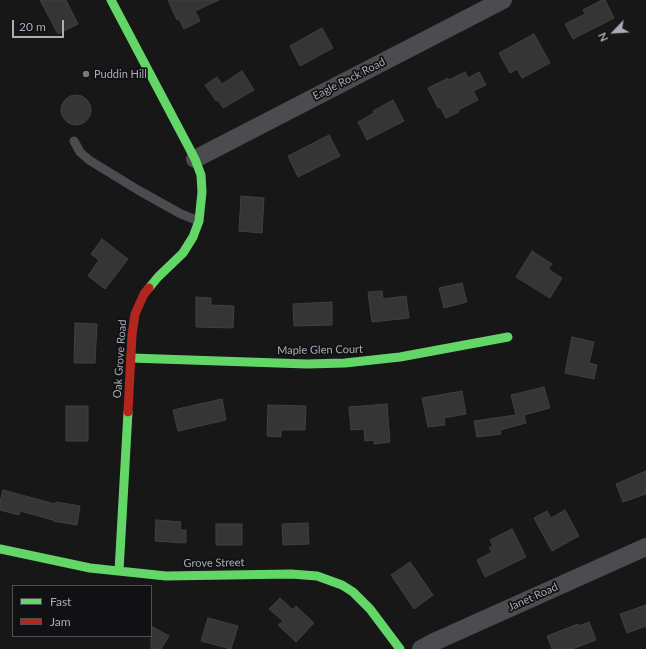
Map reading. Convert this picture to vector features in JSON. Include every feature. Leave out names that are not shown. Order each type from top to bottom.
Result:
[{"type":"street","name":"Oak Grove Road","points":[[111,0],[195,159],[201,175],[202,183],[202,202],[199,220],[193,237],[182,253],[158,277],[144,294],[138,304],[133,324],[119,571]]},
{"type":"street","name":"Eagle Rock Road","points":[[195,159],[503,0]]},
{"type":"street","name":"Maple Glen Court","points":[[131,358],[345,364],[400,357],[508,338]]},
{"type":"street","name":"Janet Road","points":[[421,649],[646,547]]},
{"type":"street","name":"Grove Street","points":[[0,549],[77,566],[166,576],[291,574],[317,576],[342,585],[362,600],[379,619],[400,649]]},
{"type":"lane","points":[[74,141],[80,152],[101,167],[181,214],[199,220]]},
{"type":"building","points":[[40,0],[66,0],[78,24],[58,34]]},
{"type":"building","points":[[168,0],[219,0],[195,11],[200,21],[184,29],[179,19],[177,20]]},
{"type":"building","points":[[602,0],[605,0],[614,18],[573,39],[565,24],[585,14],[583,10]]},
{"type":"building","points":[[322,28],[333,48],[300,66],[290,46]]},
{"type":"building","points":[[534,34],[550,63],[522,78],[517,69],[510,73],[499,53]]},
{"type":"building","points":[[242,71],[254,90],[223,108],[205,85],[217,77],[222,84]]},
{"type":"building","points":[[465,72],[468,78],[479,72],[486,85],[473,91],[478,100],[446,118],[440,107],[438,108],[428,88],[448,78],[449,80]]},
{"type":"building","points":[[76,95],[87,99],[91,110],[87,121],[76,125],[65,121],[61,110],[65,99]]},
{"type":"building","points":[[393,100],[404,121],[367,140],[358,122],[374,113],[373,111]]},
{"type":"building","points":[[329,135],[340,156],[298,177],[288,156]]},
{"type":"building","points":[[241,196],[264,198],[262,233],[239,231]]},
{"type":"building","points":[[102,239],[128,259],[105,289],[88,276],[99,260],[91,254]]},
{"type":"building","points":[[532,251],[552,264],[548,269],[562,278],[550,298],[516,277]]},
{"type":"building","points":[[462,283],[467,302],[444,308],[439,288]]},
{"type":"building","points":[[382,291],[383,299],[406,296],[409,318],[372,322],[368,292]]},
{"type":"building","points":[[196,297],[211,298],[211,305],[234,306],[233,328],[196,327]]},
{"type":"building","points":[[332,302],[332,325],[294,326],[293,304]]},
{"type":"building","points":[[75,323],[97,324],[95,363],[74,363]]},
{"type":"building","points":[[572,337],[594,342],[589,363],[597,365],[594,379],[565,373]]},
{"type":"building","points":[[544,387],[550,408],[524,415],[526,423],[500,430],[501,434],[477,437],[474,421],[516,415],[511,395]]},
{"type":"building","points":[[462,391],[466,414],[444,418],[445,425],[428,427],[422,398]]},
{"type":"building","points":[[222,399],[226,420],[178,431],[173,410]]},
{"type":"building","points":[[387,404],[390,442],[374,444],[374,440],[365,441],[364,429],[351,430],[349,407]]},
{"type":"building","points":[[268,405],[306,406],[305,430],[281,430],[281,437],[267,436]]},
{"type":"building","points":[[66,406],[88,406],[88,441],[66,441]]},
{"type":"building","points":[[646,471],[646,494],[623,502],[616,484]]},
{"type":"building","points":[[3,490],[55,504],[56,502],[80,506],[77,525],[53,521],[20,511],[19,515],[0,510]]},
{"type":"building","points":[[565,510],[579,536],[552,551],[534,518],[547,511],[551,518]]},
{"type":"building","points":[[156,520],[181,522],[180,530],[186,530],[186,543],[155,541]]},
{"type":"building","points":[[308,523],[309,544],[283,545],[282,524]]},
{"type":"building","points":[[216,524],[242,524],[242,545],[216,545]]},
{"type":"building","points":[[512,529],[526,557],[485,577],[477,560],[492,552],[489,548],[493,546],[490,540]]},
{"type":"building","points":[[410,562],[433,595],[414,609],[391,575]]},
{"type":"building","points":[[280,598],[293,610],[296,606],[314,623],[296,642],[278,625],[283,621],[269,609]]},
{"type":"building","points":[[646,605],[646,626],[627,633],[620,614]]},
{"type":"building","points":[[208,618],[238,626],[231,649],[201,641]]},
{"type":"building","points":[[589,622],[596,640],[572,649],[552,649],[547,636],[578,624],[579,626]]},
{"type":"building","points":[[152,627],[169,636],[161,649],[151,649]]},
{"type":"traffic: fast","points":[[111,0],[195,159],[201,175],[202,192],[199,221],[193,237],[183,253],[158,277],[149,288]]},
{"type":"traffic: fast","points":[[131,358],[307,364],[345,363],[400,357],[508,337]]},
{"type":"traffic: fast","points":[[119,571],[128,412]]},
{"type":"traffic: fast","points":[[0,549],[90,568],[166,576],[291,574],[317,576],[342,585],[353,592],[370,609],[400,649]]},
{"type":"traffic: jam","points":[[128,412],[132,335],[135,314],[144,294],[149,288]]},
{"type":"place","name":"Puddin Hill","points":[[86,74]]}]
